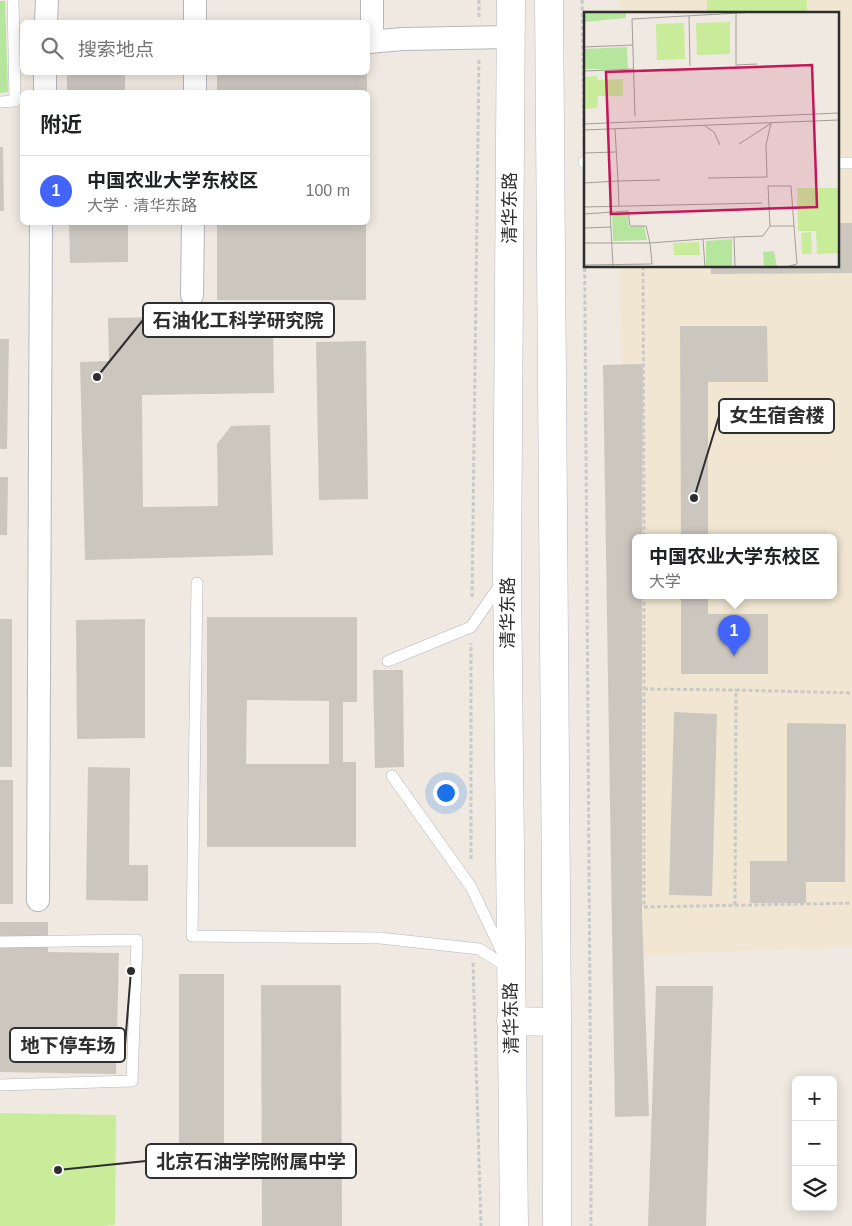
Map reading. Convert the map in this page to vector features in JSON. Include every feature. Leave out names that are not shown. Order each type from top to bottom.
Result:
[{"type":"main road","name":"清华东路","points":[[511,0],[507,574],[514,1226]]},
{"type":"main road","points":[[549,0],[557,1226]]},
{"type":"main road","points":[[511,1021],[557,1022]]},
{"type":"street","points":[[46,20],[47,0]]},
{"type":"street","points":[[195,0],[195,20]]},
{"type":"street","points":[[372,0],[370,42],[403,39],[511,36]]},
{"type":"street","points":[[45,75],[45,90]]},
{"type":"street","points":[[195,75],[195,90]]},
{"type":"street","points":[[38,900],[41,225]]},
{"type":"street","points":[[192,295],[193,225]]},
{"type":"lane","points":[[0,102],[15,102],[13,0]]},
{"type":"lane","points":[[388,661],[471,628],[507,574]]},
{"type":"lane","points":[[197,583],[192,936],[380,938],[479,949],[510,969]]},
{"type":"lane","points":[[392,776],[471,887],[510,969]]},
{"type":"lane","points":[[0,942],[137,940],[132,1081],[0,1085]]},
{"type":"path","points":[[582,0],[584,108]]},
{"type":"path","points":[[586,268],[591,1226]]},
{"type":"path","points":[[643,268],[644,534]]},
{"type":"path","points":[[644,599],[644,907],[852,903]]},
{"type":"path","points":[[644,689],[852,693]]},
{"type":"path","points":[[735,905],[736,690]]},
{"type":"shaded area","points":[[620,0],[852,0],[852,946],[613,957],[621,366],[620,268],[840,268],[840,12],[620,12]]},
{"type":"green space","points":[[707,0],[807,0],[807,12],[707,12]]},
{"type":"green space","points":[[0,1],[5,1],[8,92],[0,93]]},
{"type":"green space","points":[[0,1113],[116,1115],[115,1225],[0,1226]]},
{"type":"building","points":[[67,75],[125,75],[125,90],[67,90]]},
{"type":"building","points":[[217,75],[367,75],[367,90],[217,90]]},
{"type":"building","points":[[0,147],[3,147],[4,211],[0,211]]},
{"type":"building","points":[[840,223],[852,223],[852,273],[711,274],[711,268],[840,268]]},
{"type":"building","points":[[69,225],[128,225],[128,262],[70,263]]},
{"type":"building","points":[[217,225],[366,225],[366,300],[217,300]]},
{"type":"building","points":[[159,317],[159,327],[273,325],[274,393],[142,395],[143,507],[218,506],[217,444],[231,426],[270,425],[273,555],[85,560],[80,362],[109,361],[108,318]]},
{"type":"building","points":[[680,326],[767,326],[768,382],[708,382],[708,534],[681,534]]},
{"type":"building","points":[[0,339],[9,339],[7,449],[0,449]]},
{"type":"building","points":[[366,341],[368,499],[319,500],[316,342]]},
{"type":"building","points":[[643,364],[642,534],[632,534],[632,599],[642,599],[642,913],[649,1116],[615,1117],[603,365]]},
{"type":"building","points":[[0,477],[8,477],[7,535],[0,535]]},
{"type":"building","points":[[681,599],[708,599],[708,614],[768,614],[768,674],[681,674]]},
{"type":"building","points":[[207,617],[357,617],[357,702],[343,702],[343,762],[356,762],[356,847],[207,847]],"holes":[[[247,700],[329,701],[329,764],[246,764]]]},
{"type":"building","points":[[0,619],[12,619],[12,767],[0,767]]},
{"type":"building","points":[[145,619],[145,738],[77,739],[76,620]]},
{"type":"building","points":[[373,670],[403,670],[404,767],[375,768]]},
{"type":"building","points":[[674,712],[717,714],[712,896],[669,895]]},
{"type":"building","points":[[787,723],[846,724],[845,882],[806,882],[806,903],[750,903],[750,861],[787,861]]},
{"type":"building","points":[[88,767],[130,768],[129,865],[148,865],[148,901],[86,900]]},
{"type":"building","points":[[0,780],[13,780],[13,904],[0,904]]},
{"type":"building","points":[[0,922],[48,922],[48,952],[119,953],[116,1074],[0,1072]]},
{"type":"building","points":[[179,974],[224,974],[224,1176],[179,1176]]},
{"type":"building","points":[[261,985],[341,985],[342,1226],[262,1226]]},
{"type":"building","points":[[656,986],[713,986],[706,1226],[648,1226]]},
{"type":"place","name":"石油化工科学研究院","points":[[97,377]]},
{"type":"place","name":"女生宿舍楼","points":[[694,498]]},
{"type":"place","name":"中国农业大学东校区","points":[[734,656]]},
{"type":"place","name":"地下停车场","points":[[131,971]]},
{"type":"place","name":"北京石油学院附属中学","points":[[58,1170]]}]
